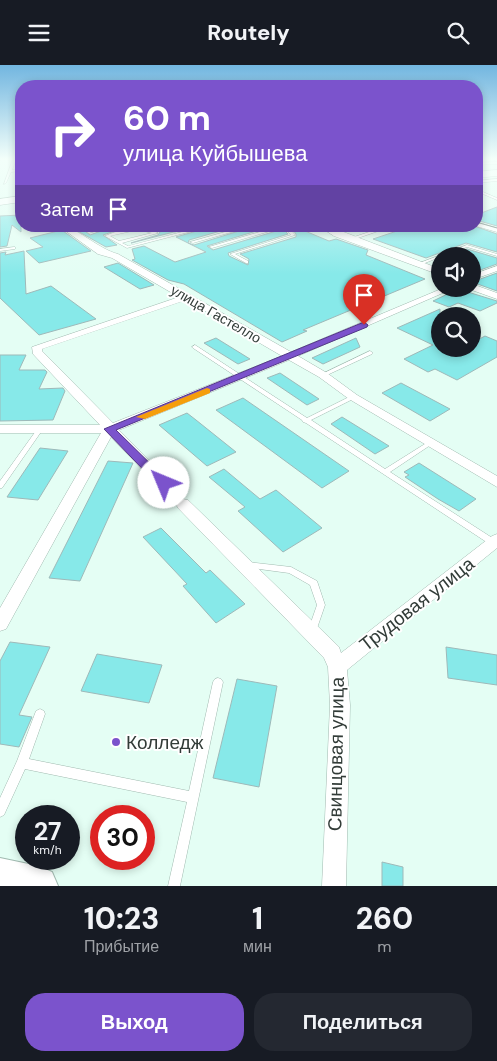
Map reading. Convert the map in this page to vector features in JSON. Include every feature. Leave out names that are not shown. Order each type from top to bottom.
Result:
[{"type":"main road","points":[[0,202],[15,200]]},
{"type":"main road","points":[[0,878],[38,886]]},
{"type":"street","points":[[483,226],[497,231]]},
{"type":"street","name":"улица Гастелло","points":[[71,232],[101,252],[115,256],[322,375],[353,397],[497,482]]},
{"type":"street","points":[[336,232],[431,269]]},
{"type":"street","points":[[481,274],[497,268]]},
{"type":"street","points":[[481,290],[496,295]]},
{"type":"street","points":[[0,429],[109,429],[241,377],[431,296]]},
{"type":"street","points":[[164,483],[109,429],[37,352],[37,347],[187,297]]},
{"type":"street","points":[[1,619],[109,429]]},
{"type":"street","name":"Свинцовая улица","points":[[183,504],[332,653],[337,667],[340,705],[334,886]]},
{"type":"street","name":"Трудовая улица","points":[[337,667],[495,542]]},
{"type":"lane","points":[[122,232],[107,236],[127,247],[187,232]]},
{"type":"lane","points":[[120,242],[156,233],[154,232]]},
{"type":"lane","points":[[192,242],[228,232]]},
{"type":"lane","points":[[210,247],[264,232]]},
{"type":"lane","points":[[247,262],[232,254],[293,235],[290,232]]},
{"type":"lane","points":[[352,239],[373,232]]},
{"type":"lane","points":[[419,264],[466,246],[497,255]]},
{"type":"lane","points":[[0,249],[14,248]]},
{"type":"lane","points":[[195,347],[305,421],[495,542]]},
{"type":"lane","points":[[322,375],[370,353]]},
{"type":"lane","points":[[305,421],[353,397]]},
{"type":"lane","points":[[0,485],[3,477],[40,429]]},
{"type":"lane","points":[[384,472],[430,443]]},
{"type":"lane","points":[[244,565],[291,570],[314,583],[321,605],[311,632]]},
{"type":"lane","points":[[174,886],[191,797],[218,682]]},
{"type":"lane","points":[[0,811],[22,763],[40,714]]},
{"type":"lane","points":[[22,763],[191,797]]},
{"type":"building","points":[[497,207],[497,226],[483,222],[483,212]]},
{"type":"building","points":[[15,215],[15,227],[12,225],[7,246],[0,247],[0,216]]},
{"type":"building","points":[[483,229],[497,234],[497,252],[466,243],[455,247],[431,247],[431,256],[426,258],[373,239],[394,232],[483,232]]},
{"type":"building","points":[[54,232],[64,232],[91,251],[39,263],[26,251],[43,247],[30,238]]},
{"type":"building","points":[[79,232],[86,232],[90,235],[98,232],[112,232],[103,235],[117,245],[106,247]]},
{"type":"building","points":[[160,232],[175,232],[131,243],[158,235]]},
{"type":"building","points":[[193,232],[217,232],[189,240],[188,243],[176,237]]},
{"type":"building","points":[[236,232],[253,232],[207,246],[213,250],[273,232],[286,232],[288,234],[228,253],[229,256],[248,265],[249,259],[240,254],[296,237],[294,232],[307,232],[329,241],[336,239],[368,250],[366,255],[425,279],[303,330],[307,331],[282,342],[184,284],[168,280],[132,260],[135,259],[132,249],[144,246],[175,262],[206,252],[188,243],[194,245]]},
{"type":"building","points":[[24,251],[26,294],[51,286],[96,319],[39,335],[0,298],[0,253],[6,252],[5,255]]},
{"type":"building","points":[[481,253],[497,258],[497,264],[481,270]]},
{"type":"building","points":[[118,263],[154,285],[140,289],[104,267]]},
{"type":"building","points":[[497,273],[497,291],[481,285],[481,279]]},
{"type":"building","points":[[481,296],[497,301],[497,303],[481,311],[481,307],[469,307],[458,303],[449,307],[433,301],[441,297]]},
{"type":"building","points":[[431,313],[431,344],[397,328]]},
{"type":"building","points":[[485,336],[497,341],[497,357],[457,380],[435,369],[428,372],[404,359],[431,346],[431,357],[481,357],[481,338]]},
{"type":"building","points":[[216,338],[250,359],[238,364],[204,343]]},
{"type":"building","points":[[356,338],[360,347],[323,364],[312,358]]},
{"type":"building","points":[[0,355],[26,355],[19,370],[45,370],[47,372],[39,389],[63,388],[65,391],[53,420],[0,421]]},
{"type":"building","points":[[280,373],[319,399],[307,405],[267,378]]},
{"type":"building","points":[[401,383],[450,409],[430,421],[382,393]]},
{"type":"building","points":[[243,398],[349,471],[322,488],[216,410]]},
{"type":"building","points":[[187,413],[236,452],[207,466],[159,425]]},
{"type":"building","points":[[342,417],[389,446],[375,454],[331,424]]},
{"type":"building","points":[[40,448],[68,451],[38,500],[7,497]]},
{"type":"building","points":[[108,461],[133,463],[80,581],[49,578]]},
{"type":"building","points":[[419,463],[476,499],[459,511],[438,499],[405,477],[409,475],[404,472]]},
{"type":"building","points":[[224,469],[260,499],[276,490],[322,528],[283,552],[238,511],[245,507],[209,477]]},
{"type":"building","points":[[161,528],[206,573],[210,570],[245,604],[216,623],[183,586],[187,584],[143,537]]},
{"type":"building","points":[[10,642],[50,647],[19,715],[32,717],[19,747],[0,744],[0,661]]},
{"type":"building","points":[[446,647],[497,655],[497,685],[448,678]]},
{"type":"building","points":[[97,654],[162,665],[149,703],[81,691]]},
{"type":"building","points":[[237,679],[277,686],[259,787],[213,778]]},
{"type":"building","points":[[382,862],[403,867],[403,886],[382,886]]},
{"type":"tram line","points":[[483,224],[497,228]]},
{"type":"slow traffic","points":[[142,417],[207,391]]},
{"type":"place","name":"Колледж","points":[[116,742]]},
{"type":"route","points":[[164,483],[109,429],[241,377],[364,325]]}]
